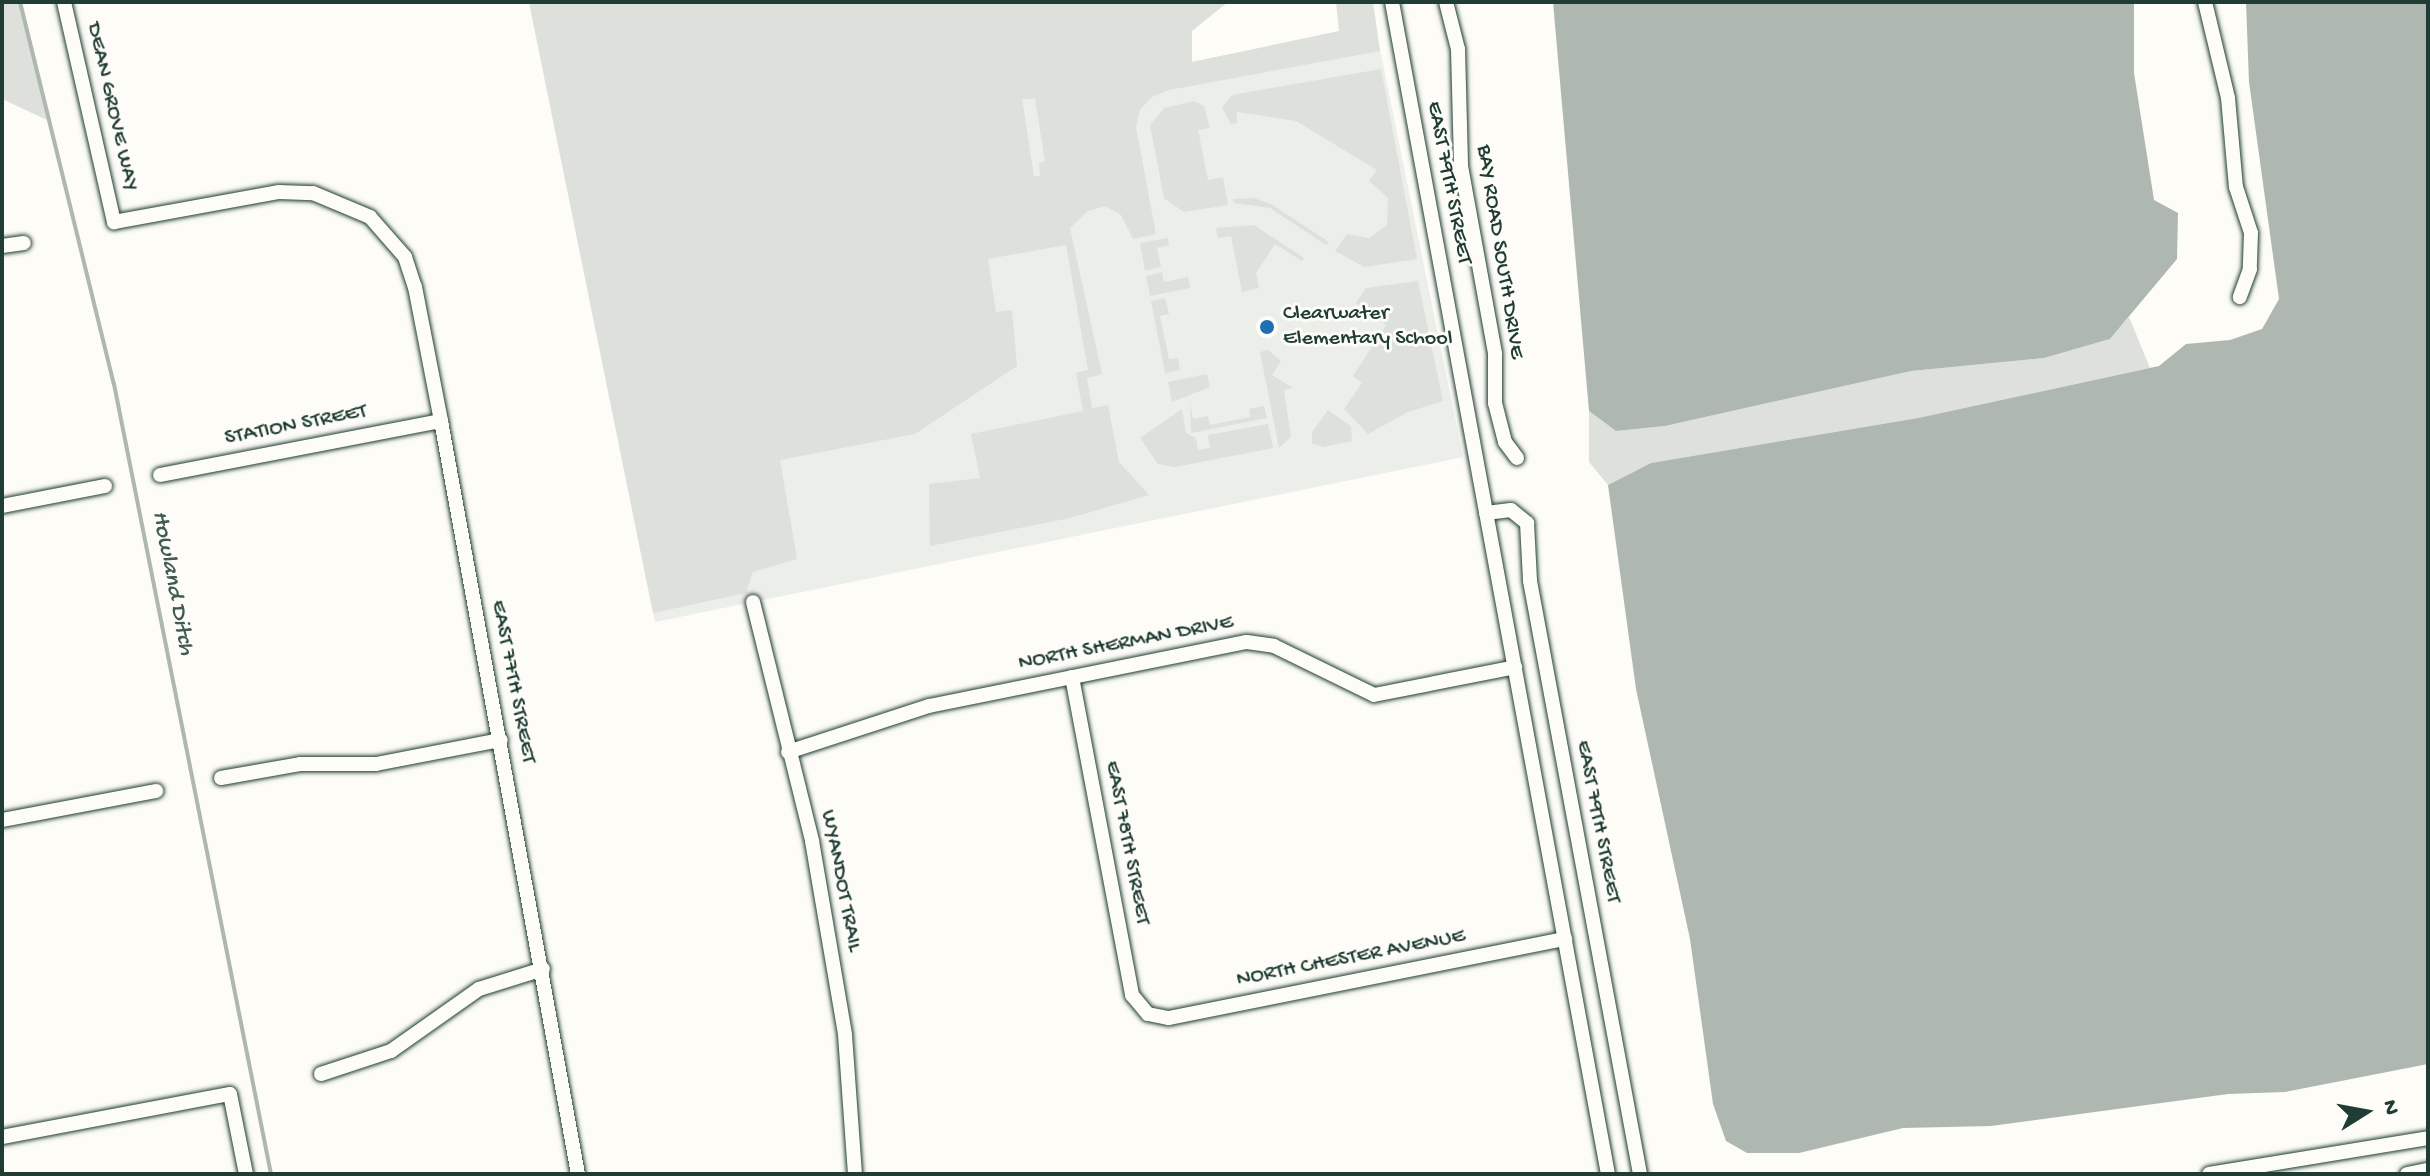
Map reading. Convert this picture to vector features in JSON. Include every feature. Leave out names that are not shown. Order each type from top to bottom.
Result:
[{"type":"street","name":"DEAN GROVE WAY","points":[[64,2],[114,222]]},
{"type":"street","name":"EAST 79TH STREET","points":[[1392,2],[1608,1174]]},
{"type":"street","name":"BAY ROAD SOUTH DRIVE","points":[[1446,2],[1458,49],[1461,166],[1495,354],[1495,403],[1505,442],[1517,458]]},
{"type":"street","points":[[2205,2],[2228,98],[2236,187],[2251,233],[2250,269],[2240,297]]},
{"type":"street","name":"EAST 77TH STREET","points":[[114,222],[285,192],[332,197],[365,214],[393,239],[408,266],[441,421],[501,740],[578,1174]]},
{"type":"street","points":[[2,246],[24,243]]},
{"type":"street","name":"STATION STREET","points":[[160,475],[441,421]]},
{"type":"street","points":[[2,506],[105,486]]},
{"type":"street","name":"EAST 79TH STREET","points":[[1486,513],[1511,510],[1527,523],[1530,581],[1640,1174]]},
{"type":"street","name":"WYANDOT TRAIL","points":[[753,602],[812,841],[845,1035],[855,1174]]},
{"type":"street","name":"NORTH SHERMAN DRIVE","points":[[788,752],[929,706],[1251,642],[1274,646],[1374,695],[1515,667]]},
{"type":"street","name":"EAST 78TH STREET","points":[[1072,677],[1132,995],[1146,1012]]},
{"type":"street","points":[[221,778],[300,764],[376,764],[501,740]]},
{"type":"street","points":[[2,820],[156,791]]},
{"type":"street","name":"NORTH CHESTER AVENUE","points":[[1146,1012],[1169,1018],[1565,939]]},
{"type":"street","points":[[321,1074],[391,1051],[479,989],[543,969]]},
{"type":"street","points":[[2,1137],[230,1094],[246,1174]]},
{"type":"street","points":[[2209,1174],[2428,1138]]},
{"type":"street","points":[[2407,1174],[2428,1170]]},
{"type":"shaded area","points":[[2,2],[20,2],[47,120],[2,99]]},
{"type":"shaded area","points":[[529,2],[1028,95],[1375,25],[1463,457],[655,622]]},
{"type":"shaded area","points":[[529,2],[1228,2],[1192,31],[1192,62],[1339,31],[1336,2],[1373,2],[1380,51],[1169,90],[1152,97],[1140,110],[1136,127],[1156,234],[1133,239],[1121,215],[1105,206],[1088,211],[1070,228],[1102,374],[1087,378],[1092,408],[1108,405],[1119,462],[1149,495],[1070,518],[930,546],[929,484],[980,478],[971,434],[1083,411],[1076,373],[1088,370],[1066,245],[988,259],[996,312],[1012,310],[1017,366],[915,434],[780,460],[797,559],[753,572],[746,593],[653,613]],"holes":[[[1022,99],[1035,99],[1045,161],[1039,163],[1040,176],[1034,176]]]},
{"type":"shaded area","points":[[1553,2],[2134,2],[2134,73],[2154,200],[2178,213],[2177,259],[2110,339],[2044,358],[1911,371],[1665,426],[1616,431],[1589,411]]},
{"type":"shaded area","points":[[2246,2],[2428,2],[2428,1064],[2285,1092],[2228,1094],[1991,1126],[1903,1128],[1799,1153],[1747,1153],[1726,1141],[1713,1104],[1690,939],[1636,689],[1608,485],[1651,463],[1918,418],[2159,366],[2186,344],[2230,340],[2262,329],[2279,299],[2249,82]]},
{"type":"shaded area","points":[[1381,69],[1417,259],[1364,267],[1335,251],[1347,234],[1369,238],[1387,225],[1388,198],[1369,181],[1377,170],[1296,121],[1237,112],[1237,123],[1231,124],[1222,107],[1232,95]]},
{"type":"shaded area","points":[[1194,101],[1204,106],[1210,128],[1198,130],[1208,180],[1223,177],[1228,205],[1184,212],[1164,198],[1150,125],[1164,108]]},
{"type":"shaded area","points":[[1254,198],[1271,204],[1329,242],[1326,245],[1270,208],[1234,203],[1233,199]]},
{"type":"shaded area","points":[[1254,225],[1304,258],[1302,261],[1275,244],[1256,273],[1259,288],[1242,292],[1231,236],[1218,238],[1216,228]]},
{"type":"shaded area","points":[[1168,238],[1169,245],[1157,248],[1161,267],[1145,271],[1140,243]]},
{"type":"shaded area","points":[[1162,272],[1164,282],[1188,277],[1190,288],[1150,296],[1146,276]]},
{"type":"shaded area","points":[[1418,281],[1443,401],[1408,412],[1368,434],[1344,409],[1362,383],[1353,376],[1386,325],[1356,303],[1366,288]]},
{"type":"shaded area","points":[[1165,298],[1169,314],[1160,316],[1169,359],[1178,358],[1180,370],[1165,373],[1151,301]]},
{"type":"shaded area","points":[[2129,317],[2150,368],[1918,418],[1651,463],[1608,485],[1589,462],[1589,411],[1616,431],[1665,426],[1911,371],[2044,358],[2110,339]]},
{"type":"shaded area","points":[[1268,350],[1281,361],[1272,375],[1293,388],[1284,390],[1291,437],[1279,448],[1260,352]]},
{"type":"shaded area","points":[[1207,374],[1210,387],[1172,402],[1168,382]]},
{"type":"shaded area","points":[[1190,403],[1193,419],[1208,416],[1210,425],[1250,417],[1249,409],[1264,406],[1267,418],[1191,433]]},
{"type":"shaded area","points":[[1182,409],[1186,433],[1196,438],[1198,450],[1210,448],[1208,435],[1268,424],[1273,448],[1175,467],[1158,464],[1140,438]]},
{"type":"shaded area","points":[[1328,410],[1351,426],[1352,441],[1323,447],[1312,443],[1312,432]]},
{"type":"waterway","name":"Howland Ditch","points":[[20,2],[114,384],[271,1174]]},
{"type":"place","name":"Clearwater Elementary School","points":[[1267,327]]}]
